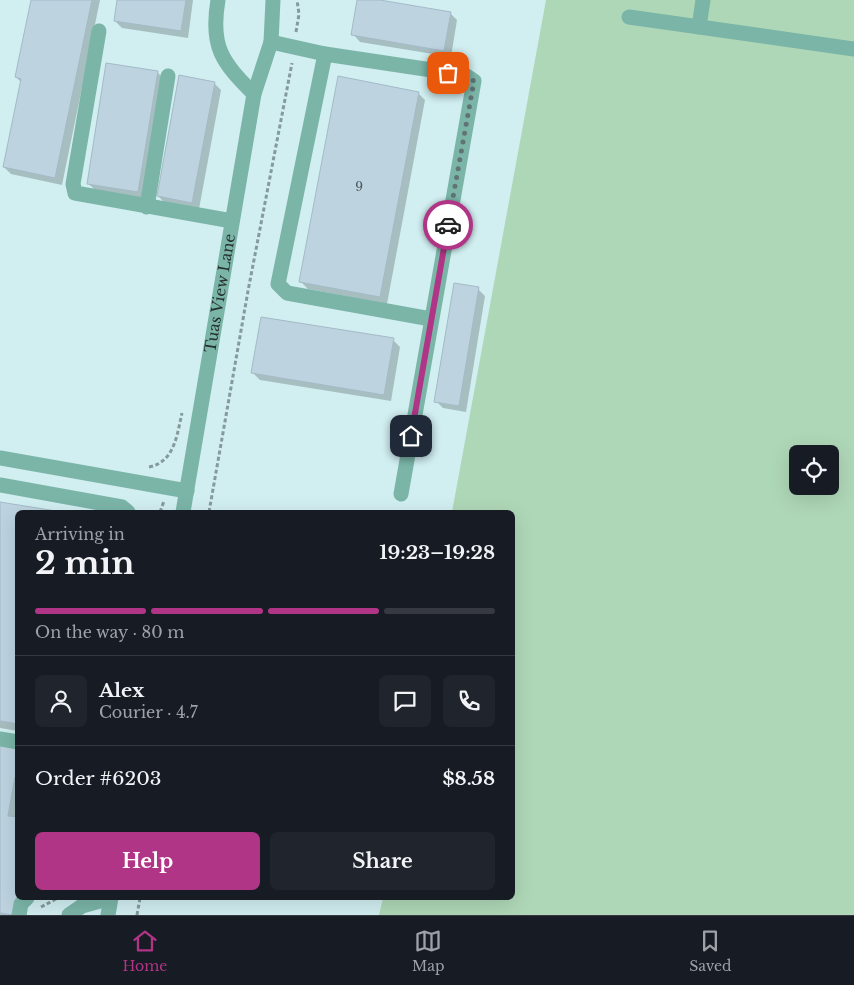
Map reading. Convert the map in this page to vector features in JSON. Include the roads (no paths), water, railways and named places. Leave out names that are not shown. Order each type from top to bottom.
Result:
[{"type":"lane","points":[[218,0],[215,20],[218,46],[227,68],[254,94]]},
{"type":"lane","name":"Tuas View Lane","points":[[183,510],[254,94],[271,42],[272,0]]},
{"type":"lane","points":[[699,27],[704,0]]},
{"type":"lane","points":[[629,17],[854,49]]},
{"type":"lane","points":[[99,31],[72,184],[74,189],[80,195],[232,221]]},
{"type":"lane","points":[[271,42],[325,54],[465,75],[474,81],[401,494]]},
{"type":"lane","points":[[325,54],[278,284],[287,293],[431,319]]},
{"type":"lane","points":[[147,206],[168,76]]},
{"type":"lane","points":[[0,458],[187,491]]},
{"type":"lane","points":[[0,485],[122,507],[126,510]]},
{"type":"lane","points":[[0,739],[15,742]]},
{"type":"lane","points":[[19,915],[22,904],[25,900]]},
{"type":"lane","points":[[70,915],[82,906],[104,900]]},
{"type":"lane","points":[[108,915],[111,900]]}]
